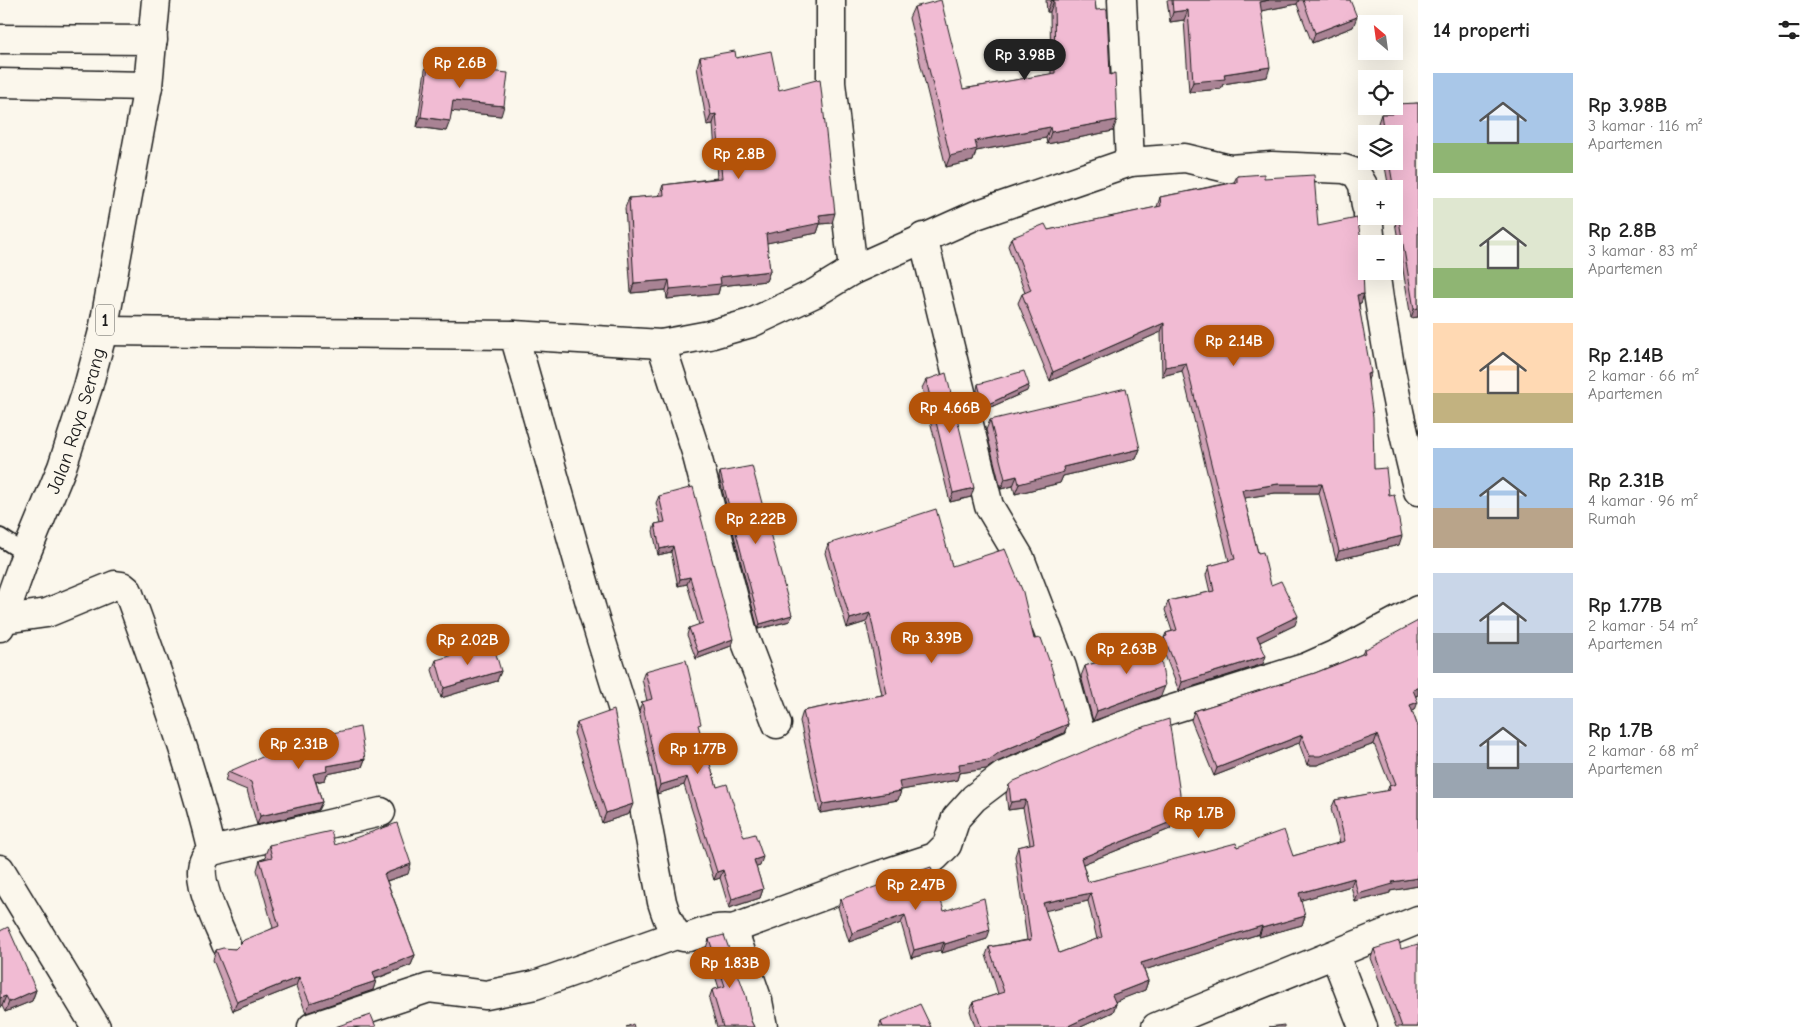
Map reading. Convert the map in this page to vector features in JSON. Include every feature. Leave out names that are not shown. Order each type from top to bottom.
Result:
[{"type":"main road","name":"Jalan Raya Serang","points":[[2,623],[26,554],[62,467],[88,387],[103,331],[148,86],[156,0]]},
{"type":"main road","points":[[831,0],[831,82],[852,270]]},
{"type":"main road","points":[[1122,0],[1130,162]]},
{"type":"main road","points":[[0,40],[152,40]]},
{"type":"main road","points":[[0,83],[148,86]]},
{"type":"main road","points":[[103,331],[514,335],[661,344],[709,335],[751,322],[815,293],[852,270],[923,237],[976,215],[1130,162],[1185,158],[1230,169],[1272,166],[1344,169],[1356,173],[1360,180]]},
{"type":"main road","points":[[923,237],[989,506],[1020,558],[1062,667],[1083,742]]},
{"type":"main road","points":[[1376,280],[1387,354],[1406,446],[1418,491]]},
{"type":"main road","points":[[514,335],[592,610],[630,733],[662,902],[670,928],[676,935]]},
{"type":"main road","points":[[661,344],[696,452],[744,637],[777,724]]},
{"type":"main road","points":[[2,623],[53,611],[114,585],[122,586],[128,591],[175,721],[212,851]]},
{"type":"main road","points":[[312,1027],[429,988],[486,995],[535,985],[676,935],[690,937],[720,928],[733,929],[877,876],[935,857],[947,845],[956,818],[974,798],[1003,776],[1128,723],[1307,667],[1334,655],[1418,610]]},
{"type":"main road","points":[[226,944],[201,880],[202,863],[206,854],[212,851],[381,812]]},
{"type":"main road","points":[[0,869],[96,1027]]},
{"type":"main road","points":[[1156,1027],[1418,920]]},
{"type":"main road","points":[[733,929],[758,1001],[763,1027]]},
{"type":"main road","points":[[1335,955],[1363,1027]]},
{"type":"lane","points":[[0,538],[26,554]]},
{"type":"building","points":[[941,0],[963,89],[1055,73],[1054,0],[1095,0],[1096,10],[1107,9],[1110,75],[1115,73],[1117,120],[1051,132],[1050,127],[975,141],[977,149],[950,156],[914,7]]},
{"type":"building","points":[[1172,0],[1269,0],[1260,2],[1270,67],[1224,74],[1225,79],[1193,82],[1188,10],[1173,12]]},
{"type":"building","points":[[1303,0],[1350,0],[1357,17],[1315,33]]},
{"type":"building","points":[[735,51],[736,58],[771,51],[779,90],[820,79],[835,213],[819,215],[821,223],[766,234],[770,271],[720,277],[721,284],[670,289],[669,280],[634,283],[629,198],[664,195],[663,185],[722,178],[716,114],[711,115],[700,57]]},
{"type":"building","points":[[429,59],[459,64],[458,68],[508,73],[504,106],[453,101],[450,121],[421,117]]},
{"type":"building","points":[[1418,103],[1418,308],[1414,309],[1400,225],[1403,225],[1403,180],[1392,180],[1391,170],[1403,170],[1403,125],[1383,125],[1381,115],[1403,115],[1403,104]]},
{"type":"building","points":[[1264,174],[1264,178],[1314,175],[1318,226],[1357,218],[1360,235],[1358,235],[1358,280],[1363,280],[1364,294],[1357,295],[1371,373],[1367,374],[1373,417],[1374,469],[1386,468],[1389,495],[1394,494],[1402,536],[1339,551],[1322,484],[1278,484],[1242,490],[1258,553],[1263,552],[1271,585],[1281,581],[1298,616],[1257,636],[1266,656],[1182,682],[1164,637],[1167,636],[1166,633],[1177,630],[1168,601],[1214,591],[1209,566],[1235,559],[1186,363],[1165,367],[1164,323],[1053,372],[1022,294],[1031,290],[1011,238],[1045,224],[1048,230],[1161,206],[1160,197],[1237,182],[1237,176]]},
{"type":"building","points":[[1024,371],[1029,385],[984,406],[978,384]]},
{"type":"building","points":[[946,373],[974,488],[953,493],[926,380]]},
{"type":"building","points":[[1126,388],[1140,449],[1063,467],[1064,472],[1019,484],[1017,476],[1005,479],[990,420]]},
{"type":"building","points":[[752,466],[792,615],[760,624],[720,472]]},
{"type":"building","points":[[693,487],[733,639],[698,652],[689,628],[703,623],[690,577],[680,579],[673,546],[660,549],[655,524],[665,522],[659,496]]},
{"type":"building","points":[[936,509],[952,566],[1005,549],[1023,592],[1034,639],[1041,638],[1050,663],[1068,724],[1000,752],[989,760],[959,764],[960,771],[899,782],[901,791],[823,804],[803,711],[887,694],[870,613],[850,619],[828,544]]},
{"type":"building","points":[[1418,621],[1418,688],[1413,690],[1418,702],[1410,705],[1418,727],[1418,878],[1392,882],[1393,884],[1358,894],[1354,878],[1299,893],[1305,916],[1262,928],[1262,926],[1141,963],[1148,981],[1112,995],[1116,1004],[1066,1027],[981,1027],[973,1002],[1004,992],[989,947],[1031,940],[1018,847],[1034,843],[1026,800],[1011,802],[1009,785],[1014,781],[1137,729],[1169,719],[1182,808],[1170,812],[1173,821],[1081,858],[1088,882],[1236,843],[1237,847],[1284,830],[1293,856],[1345,841],[1335,800],[1390,790],[1389,786],[1396,784],[1377,735],[1320,756],[1310,756],[1302,735],[1217,768],[1194,711],[1315,673],[1365,653],[1364,650]],"holes":[[[1091,893],[1102,937],[1059,953],[1043,903]]]},
{"type":"building","points":[[1158,638],[1165,686],[1097,711],[1085,666],[1132,651],[1131,647]]},
{"type":"building","points":[[493,644],[501,671],[444,688],[436,660]]},
{"type":"building","points":[[686,660],[701,724],[698,725],[717,787],[727,784],[744,837],[755,834],[763,857],[754,860],[763,889],[732,899],[723,870],[717,872],[687,777],[660,785],[642,702],[652,699],[645,671]]},
{"type":"building","points":[[614,710],[633,804],[606,813],[577,723]]},
{"type":"building","points":[[360,727],[365,759],[327,766],[328,771],[313,774],[322,802],[260,816],[251,782],[228,772],[301,740]]},
{"type":"building","points":[[397,823],[411,864],[384,874],[415,955],[373,972],[376,981],[310,1003],[299,977],[237,1002],[216,950],[223,948],[235,949],[244,940],[279,926],[260,860],[272,857],[269,845],[331,831],[335,845]]},
{"type":"building","points":[[931,867],[944,911],[984,898],[990,930],[945,944],[944,942],[914,950],[905,915],[852,933],[841,899]]},
{"type":"building","points":[[8,927],[36,990],[9,1002],[6,996],[0,998],[0,931]]},
{"type":"building","points":[[724,935],[746,996],[754,1027],[723,1027],[712,990],[725,986],[709,939]]},
{"type":"building","points":[[1399,941],[1401,949],[1418,944],[1418,1027],[1402,1027],[1374,949]]},
{"type":"building","points":[[920,1004],[931,1027],[883,1027],[881,1022]]},
{"type":"building","points":[[371,1015],[376,1027],[335,1027]]}]
